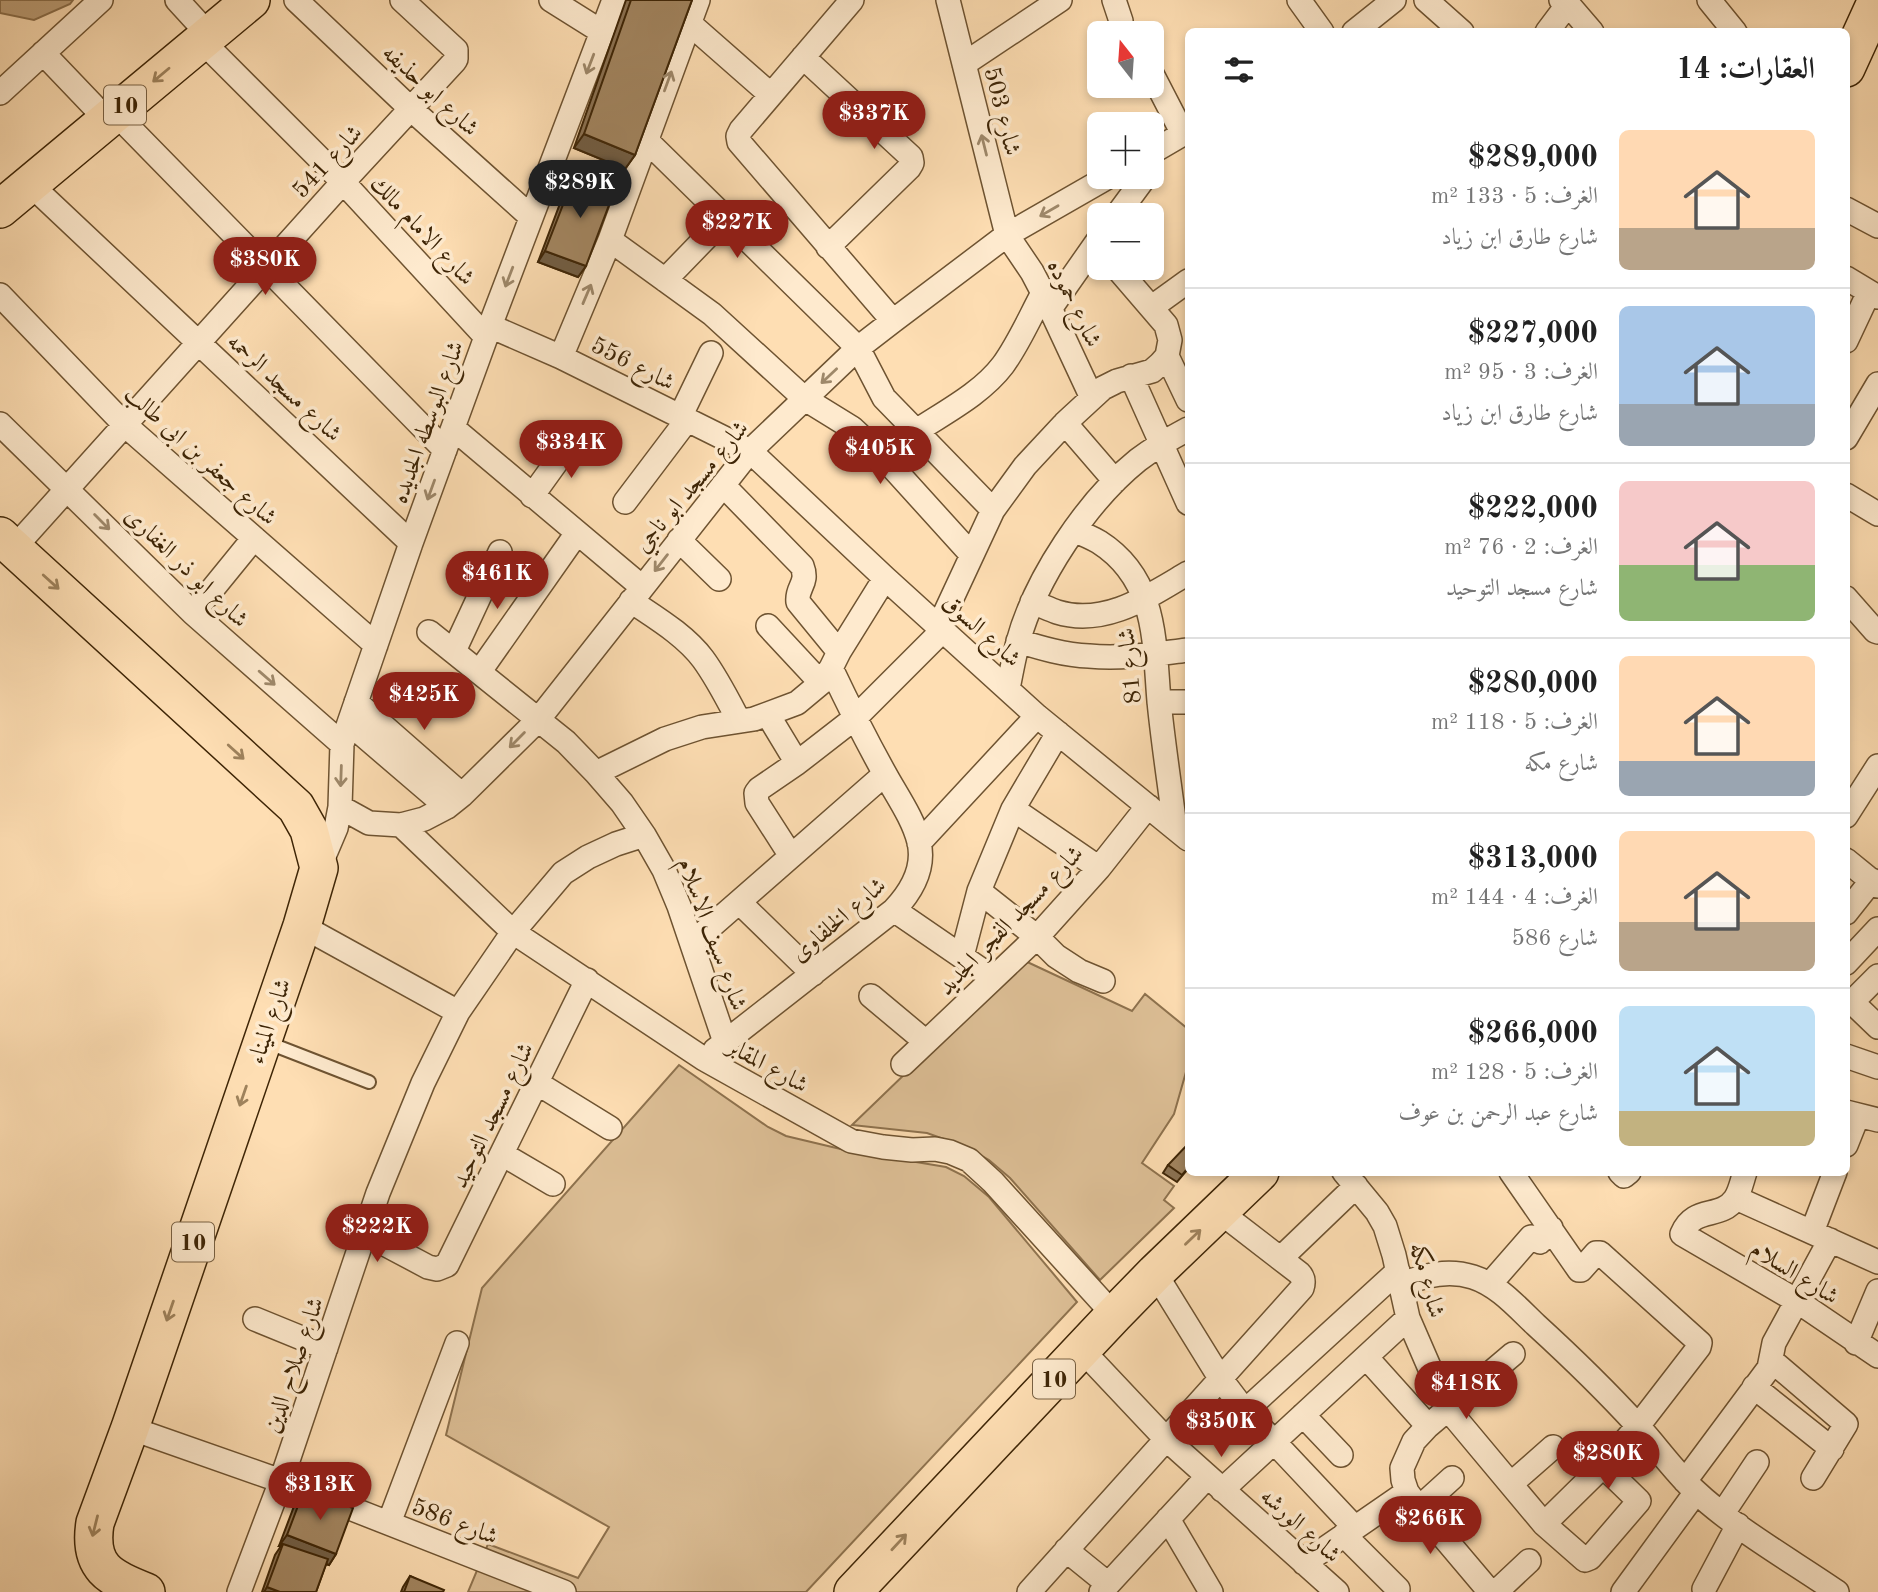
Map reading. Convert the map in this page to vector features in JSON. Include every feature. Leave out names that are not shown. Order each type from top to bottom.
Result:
[{"type":"main road","name":"10","points":[[0,209],[251,0]]},
{"type":"main road","points":[[1850,59],[1877,0]]},
{"type":"main road","name":"شارع الميناء","points":[[7,542],[296,807],[310,830],[319,868],[302,926],[95,1523],[92,1538],[102,1567],[113,1578],[146,1592]]},
{"type":"main road","name":"10","points":[[853,1592],[1114,1315],[1257,1176]]},
{"type":"street","points":[[0,93],[101,0]]},
{"type":"street","name":"شارع الامام مالك","points":[[177,0],[205,38],[488,332]]},
{"type":"street","name":"شارع ابو حذيفه","points":[[296,0],[531,217]]},
{"type":"street","name":"شارع 541","points":[[7,542],[68,488],[454,62],[457,54],[453,47],[402,0]]},
{"type":"street","points":[[551,0],[602,33]]},
{"type":"street","name":"شارع البوسطه الجديده","points":[[319,868],[336,828],[349,723],[411,542],[614,0]]},
{"type":"street","points":[[561,357],[610,240],[698,0]]},
{"type":"street","points":[[852,0],[738,136],[743,147],[893,321]]},
{"type":"street","name":"شارع 503","points":[[948,0],[1007,234]]},
{"type":"street","points":[[964,64],[1060,0]]},
{"type":"street","points":[[1299,0],[1319,28]]},
{"type":"street","points":[[1363,28],[1394,0]]},
{"type":"street","points":[[1426,0],[1450,28]]},
{"type":"street","points":[[1709,0],[1732,28]]},
{"type":"street","points":[[1549,28],[1564,2],[1588,28]]},
{"type":"street","points":[[689,23],[771,95]]},
{"type":"street","points":[[43,53],[449,439],[533,495],[577,533],[666,625],[702,658],[740,721]]},
{"type":"street","points":[[803,57],[911,157],[912,163],[828,247]]},
{"type":"street","points":[[1160,98],[1174,139]]},
{"type":"street","points":[[647,141],[858,348],[884,398],[993,510]]},
{"type":"street","name":"شارع مسجد الرحمه","points":[[30,184],[411,542]]},
{"type":"street","name":"شارع مسجد ابو ناجي","points":[[340,807],[369,822],[401,825],[425,819],[455,801],[538,719],[750,451],[858,348],[1007,234],[1087,189]]},
{"type":"street","points":[[1850,211],[1878,226]]},
{"type":"street","points":[[665,280],[726,218]]},
{"type":"street","name":"شارع حموده","points":[[1007,234],[1032,272],[1092,398]]},
{"type":"street","points":[[610,240],[712,314],[805,399],[852,428],[884,458],[971,554]]},
{"type":"street","points":[[915,432],[984,386],[1003,366],[1046,301],[1087,255]]},
{"type":"street","points":[[791,856],[756,798],[759,789],[855,718],[941,628],[971,554],[993,510],[1024,467],[1065,423],[1103,388],[1131,376],[1152,371],[1167,356],[1168,332],[1161,318],[1128,280]]},
{"type":"street","points":[[1850,280],[1874,294],[1850,334]]},
{"type":"street","points":[[1152,307],[1185,283]]},
{"type":"street","name":"شارع جعفر بن ابى طالب","points":[[0,295],[125,425],[376,645]]},
{"type":"street","name":"شارع 556","points":[[488,332],[561,357],[750,451]]},
{"type":"street","points":[[625,502],[684,419],[711,353]]},
{"type":"street","points":[[1167,356],[1185,394]]},
{"type":"street","points":[[1131,376],[1185,496]]},
{"type":"street","points":[[1850,431],[1878,384]]},
{"type":"street","points":[[1065,423],[1115,481]]},
{"type":"street","name":"شارع ابو ذر الغفارى","points":[[0,424],[193,613],[455,801]]},
{"type":"street","points":[[1008,689],[1018,641],[1032,602],[1051,565],[1094,505],[1115,481],[1163,443],[1185,431]]},
{"type":"street","points":[[533,495],[573,439]]},
{"type":"street","name":"شارع السوق","points":[[750,451],[885,579],[1037,716],[1182,834]]},
{"type":"street","points":[[723,485],[802,566],[805,579],[797,596],[798,602],[830,668]]},
{"type":"street","points":[[1850,497],[1878,514]]},
{"type":"street","name":"شارع 81","points":[[1075,531],[1099,542],[1119,558],[1134,576],[1145,598],[1154,635],[1159,702],[1182,834]]},
{"type":"street","points":[[480,671],[577,533]]},
{"type":"street","points":[[193,613],[254,538]]},
{"type":"street","points":[[679,540],[719,579]]},
{"type":"street","points":[[454,651],[500,552]]},
{"type":"street","points":[[1032,602],[1060,613],[1089,616],[1118,611],[1185,575]]},
{"type":"street","points":[[596,773],[665,738],[702,727],[768,715],[797,703],[830,668],[885,579]]},
{"type":"street","points":[[1850,603],[1878,632]]},
{"type":"street","points":[[768,626],[830,668]]},
{"type":"street","name":"شارع سيف الاسلام","points":[[429,632],[566,743],[622,803],[664,870],[725,1042]]},
{"type":"street","points":[[1018,641],[1052,651],[1086,656],[1121,657],[1185,650]]},
{"type":"street","name":"شارع الخلفاوى","points":[[704,1059],[894,910],[907,896],[915,880],[919,843],[908,815],[830,668]]},
{"type":"street","points":[[1159,702],[1185,702]]},
{"type":"street","points":[[768,715],[797,763]]},
{"type":"street","points":[[919,843],[1037,716]]},
{"type":"street","points":[[962,956],[979,891],[1013,809],[1058,733]]},
{"type":"street","points":[[1850,810],[1878,766]]},
{"type":"street","points":[[692,943],[885,774]]},
{"type":"street","name":"شارع مسجد الفجر الجديد","points":[[903,1063],[1037,937],[1099,868],[1148,806]]},
{"type":"street","points":[[1013,809],[1099,868]]},
{"type":"street","name":"شارع المقابر","points":[[401,825],[513,932],[704,1059],[851,1141],[912,1150],[936,1149],[969,1160],[993,1182],[1114,1315]]},
{"type":"street","name":"شارع صلاح الدين","points":[[239,1592],[281,1481],[382,1181],[423,1083],[458,1012],[513,932],[563,873],[615,844],[644,835]]},
{"type":"street","points":[[1850,863],[1876,884],[1850,909]]},
{"type":"street","points":[[979,891],[1037,937],[1056,956],[1079,971],[1103,981]]},
{"type":"street","points":[[739,902],[813,974]]},
{"type":"street","points":[[894,910],[993,978]]},
{"type":"street","points":[[302,926],[458,1012]]},
{"type":"street","points":[[1850,959],[1878,929]]},
{"type":"street","points":[[1878,976],[1854,1002],[1878,1027]]},
{"type":"street","name":"شارع مسجد التوحيد","points":[[364,1233],[428,1268],[438,1269],[447,1265],[587,981]]},
{"type":"street","points":[[871,996],[926,1042]]},
{"type":"street","points":[[1850,1057],[1878,1067]]},
{"type":"street","points":[[537,1083],[610,1128]]},
{"type":"street","points":[[1850,1137],[1861,1115]]},
{"type":"street","points":[[502,1154],[552,1184]]},
{"type":"street","points":[[1515,1176],[1578,1268],[1581,1270],[1600,1253],[1700,1343],[1638,1426],[1603,1466],[1544,1524]]},
{"type":"street","points":[[1744,1176],[1736,1198],[1878,1262]]},
{"type":"street","points":[[1623,1592],[1754,1387],[1769,1368],[1774,1343],[1797,1301],[1821,1236],[1834,1176]]},
{"type":"street","points":[[1282,1258],[1350,1179]]},
{"type":"street","name":"شارع مكه","points":[[1350,1179],[1385,1226],[1408,1318],[1447,1408],[1544,1524],[1583,1559],[1590,1559],[1639,1501],[1603,1466]]},
{"type":"street","name":"شارع السلام","points":[[1736,1198],[1721,1209],[1697,1216],[1685,1227],[1682,1234],[1797,1301],[1878,1356]]},
{"type":"street","points":[[1034,1590],[1165,1438],[1302,1288],[1303,1278],[1282,1258],[1220,1212]]},
{"type":"street","points":[[1490,1284],[1531,1237],[1540,1242],[1551,1228]]},
{"type":"street","points":[[1155,1273],[1220,1378],[1398,1589]]},
{"type":"street","points":[[1245,1410],[1399,1278],[1454,1273],[1473,1277],[1490,1284],[1507,1297],[1559,1346],[1638,1426],[1691,1486],[1730,1519],[1838,1592]]},
{"type":"street","points":[[1856,1343],[1878,1291]]},
{"type":"street","points":[[1066,1550],[1105,1588],[1168,1519],[1274,1442],[1408,1318]]},
{"type":"street","points":[[255,1319],[326,1348]]},
{"type":"street","points":[[389,1523],[457,1343]]},
{"type":"street","name":"شارع الورشه","points":[[1082,1350],[1165,1438],[1337,1592]]},
{"type":"street","points":[[1490,1592],[1413,1500],[1403,1480],[1402,1468],[1414,1441],[1428,1426],[1513,1354]]},
{"type":"street","points":[[1366,1357],[1428,1426]]},
{"type":"street","points":[[1771,1360],[1846,1424],[1813,1478]]},
{"type":"street","points":[[1754,1387],[1832,1449]]},
{"type":"street","points":[[1303,1415],[1341,1455]]},
{"type":"street","name":"شارع 586","points":[[130,1428],[281,1481],[564,1592]]},
{"type":"street","points":[[1511,1484],[1553,1447]]},
{"type":"street","points":[[1704,1589],[1730,1519],[1757,1462]]},
{"type":"street","points":[[1304,1563],[1349,1532],[1452,1478]]},
{"type":"street","points":[[1168,1519],[1206,1589]]},
{"type":"street","points":[[1496,1592],[1529,1562]]},
{"type":"lane","points":[[262,1040],[369,1082]]},
{"type":"shaded area","points":[[0,0],[73,0],[70,4],[34,20],[0,13]]},
{"type":"shaded area","points":[[1023,960],[1132,1011],[1145,994],[1185,1027],[1185,1076],[1174,1114],[1142,1163],[1174,1186],[1164,1200],[1174,1208],[1100,1280],[1010,1178],[989,1160],[966,1147],[927,1133],[852,1125]]},
{"type":"shaded area","points":[[679,1065],[768,1127],[786,1136],[870,1156],[946,1167],[964,1176],[989,1197],[1077,1302],[806,1592],[468,1592],[488,1544],[578,1578],[609,1527],[446,1435],[482,1288]]},
{"type":"building","points":[[631,0],[692,0],[635,155],[584,134]]},
{"type":"building","points":[[575,174],[615,189],[586,266],[545,251]]},
{"type":"building","points":[[1185,1147],[1185,1172],[1182,1175],[1168,1165]]},
{"type":"building","points":[[304,1490],[353,1508],[336,1554],[287,1535]]},
{"type":"building","points":[[283,1544],[328,1559],[316,1592],[280,1592],[267,1587]]},
{"type":"building","points":[[410,1576],[444,1590],[404,1592]]}]
